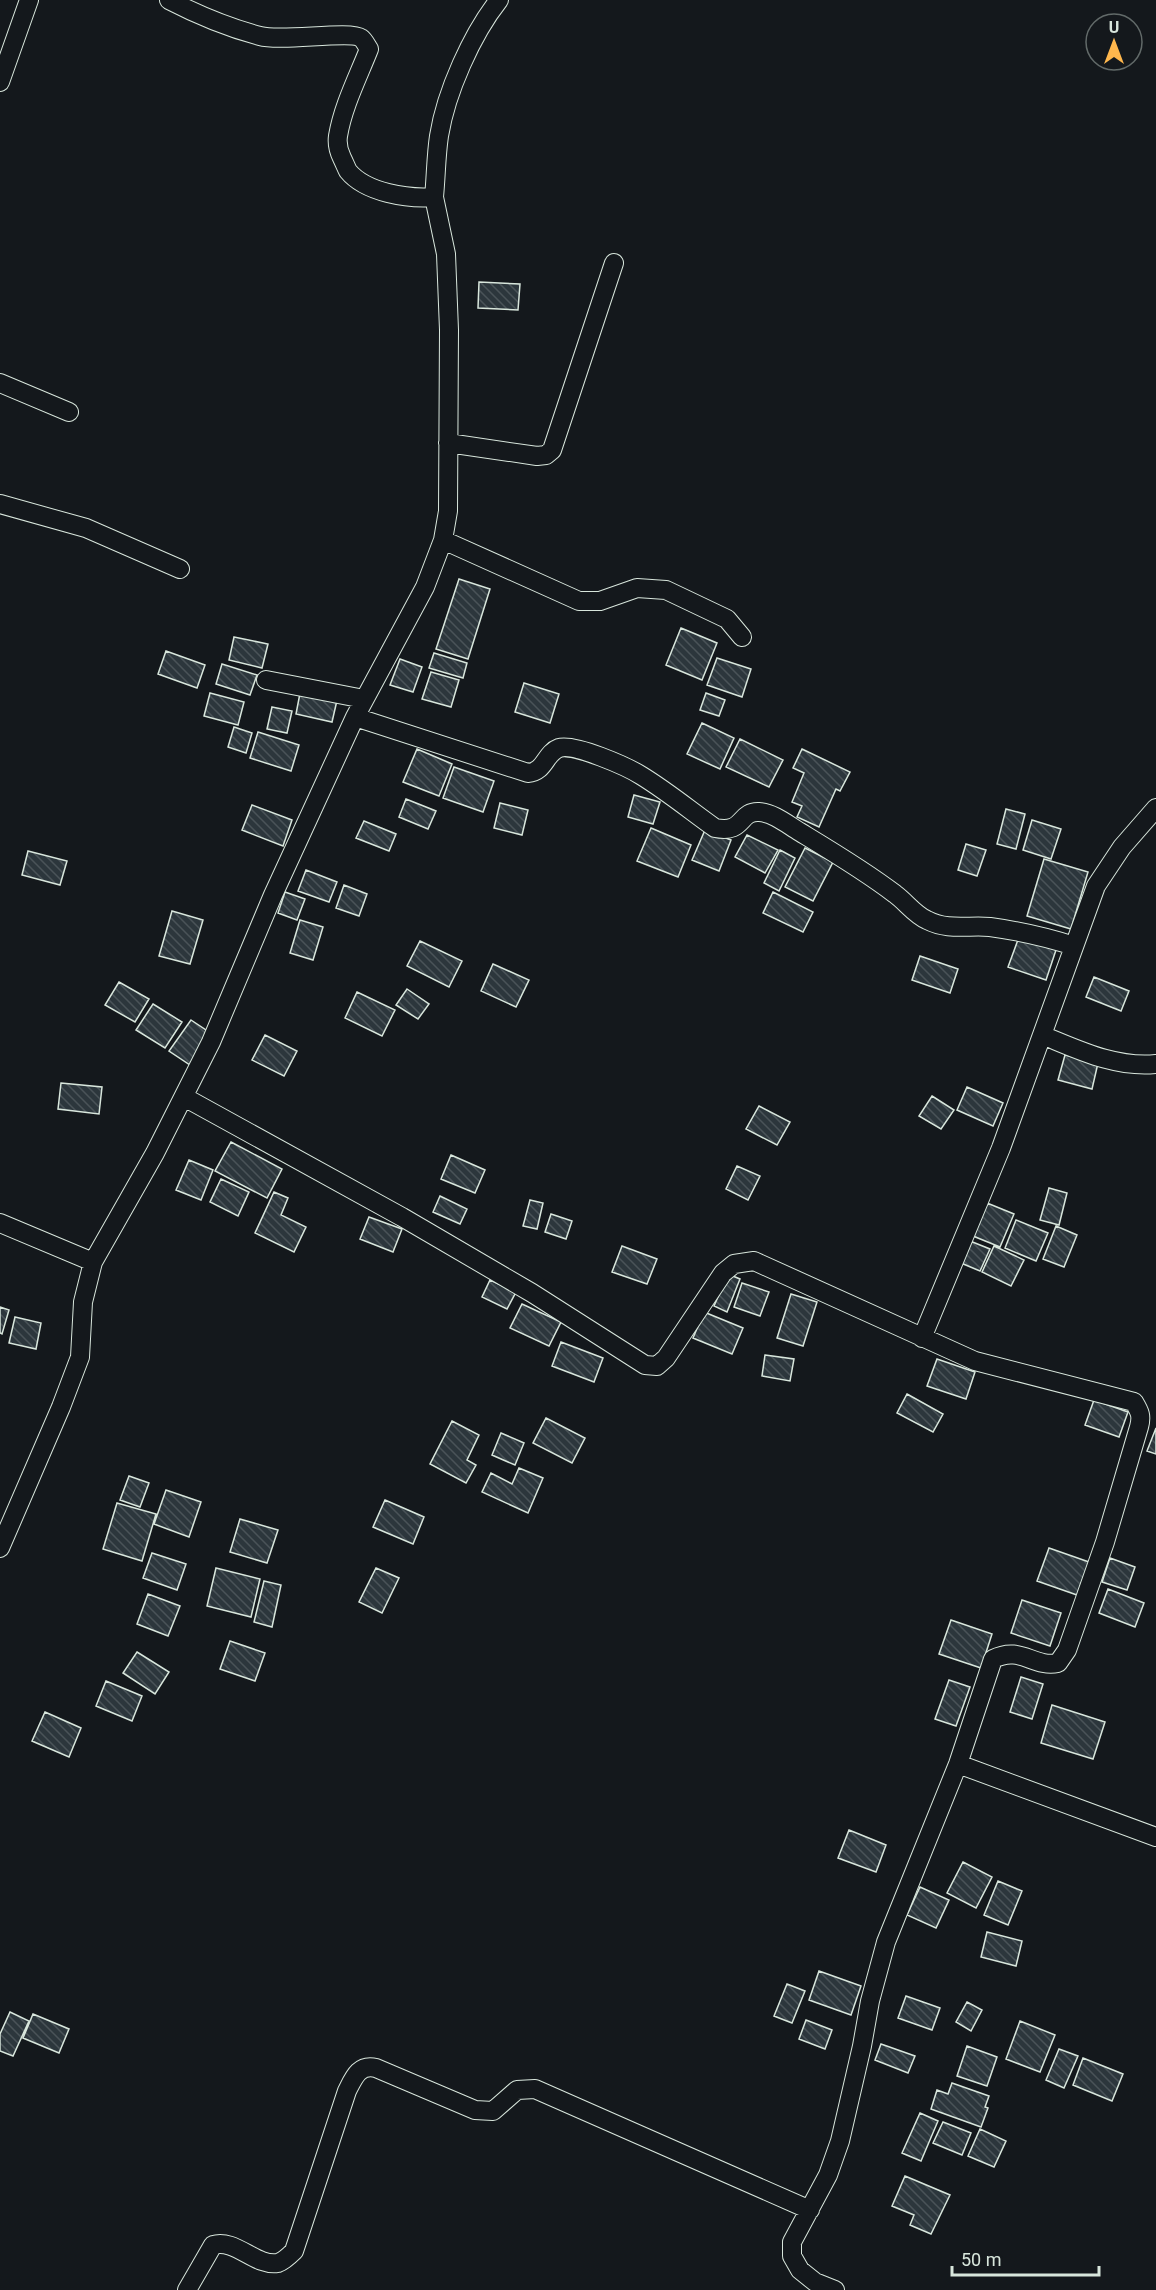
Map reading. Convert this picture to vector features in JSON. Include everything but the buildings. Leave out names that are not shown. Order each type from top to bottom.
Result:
[{"type":"street","points":[[0,82],[29,0]]},
{"type":"street","points":[[169,0],[261,36],[306,38],[351,34],[362,38],[369,49],[347,104],[337,138],[340,154],[348,171],[366,184],[383,191],[418,198],[434,197]]},
{"type":"street","points":[[0,1548],[80,1357],[83,1302],[93,1262],[184,1097],[211,1042],[273,895],[355,717],[425,587],[443,540],[448,511],[449,330],[446,254],[434,197],[439,135],[450,96],[487,15],[499,0]]},
{"type":"street","points":[[448,443],[537,456],[546,455],[552,450],[614,263]]},
{"type":"street","points":[[0,383],[69,412]]},
{"type":"street","points":[[0,504],[86,528],[180,569]]},
{"type":"street","points":[[443,540],[579,601],[600,601],[637,588],[666,590],[727,619],[742,637]]},
{"type":"street","points":[[266,680],[364,699]]},
{"type":"street","points":[[355,717],[528,773],[540,769],[549,754],[560,748],[578,748],[641,775],[715,828],[728,830],[735,827],[748,814],[759,812],[774,816],[851,863],[898,896],[924,919],[937,925],[953,928],[987,927],[1035,933],[1074,946]]},
{"type":"street","points":[[922,1338],[1001,1148],[1096,886],[1122,847],[1156,808]]},
{"type":"street","points":[[1042,1035],[1098,1058],[1129,1065],[1156,1064]]},
{"type":"street","points":[[184,1097],[412,1223],[532,1293],[645,1365],[657,1366],[666,1358],[723,1273],[734,1264],[754,1261],[975,1361],[1134,1402],[1142,1416],[1105,1542],[1066,1650],[1058,1663],[1048,1665],[1016,1653],[1004,1653],[993,1659],[958,1764],[886,1942],[870,2001],[840,2141],[828,2175],[792,2242],[792,2256],[800,2270],[815,2282],[835,2290]]},
{"type":"street","points":[[0,1222],[93,1262]]},
{"type":"street","points":[[958,1764],[1156,1837]]},
{"type":"street","points":[[187,2290],[213,2245],[218,2243],[267,2262],[276,2263],[282,2262],[294,2251],[347,2091],[355,2075],[361,2068],[368,2066],[475,2110],[493,2111],[517,2090],[535,2089],[810,2210]]}]
